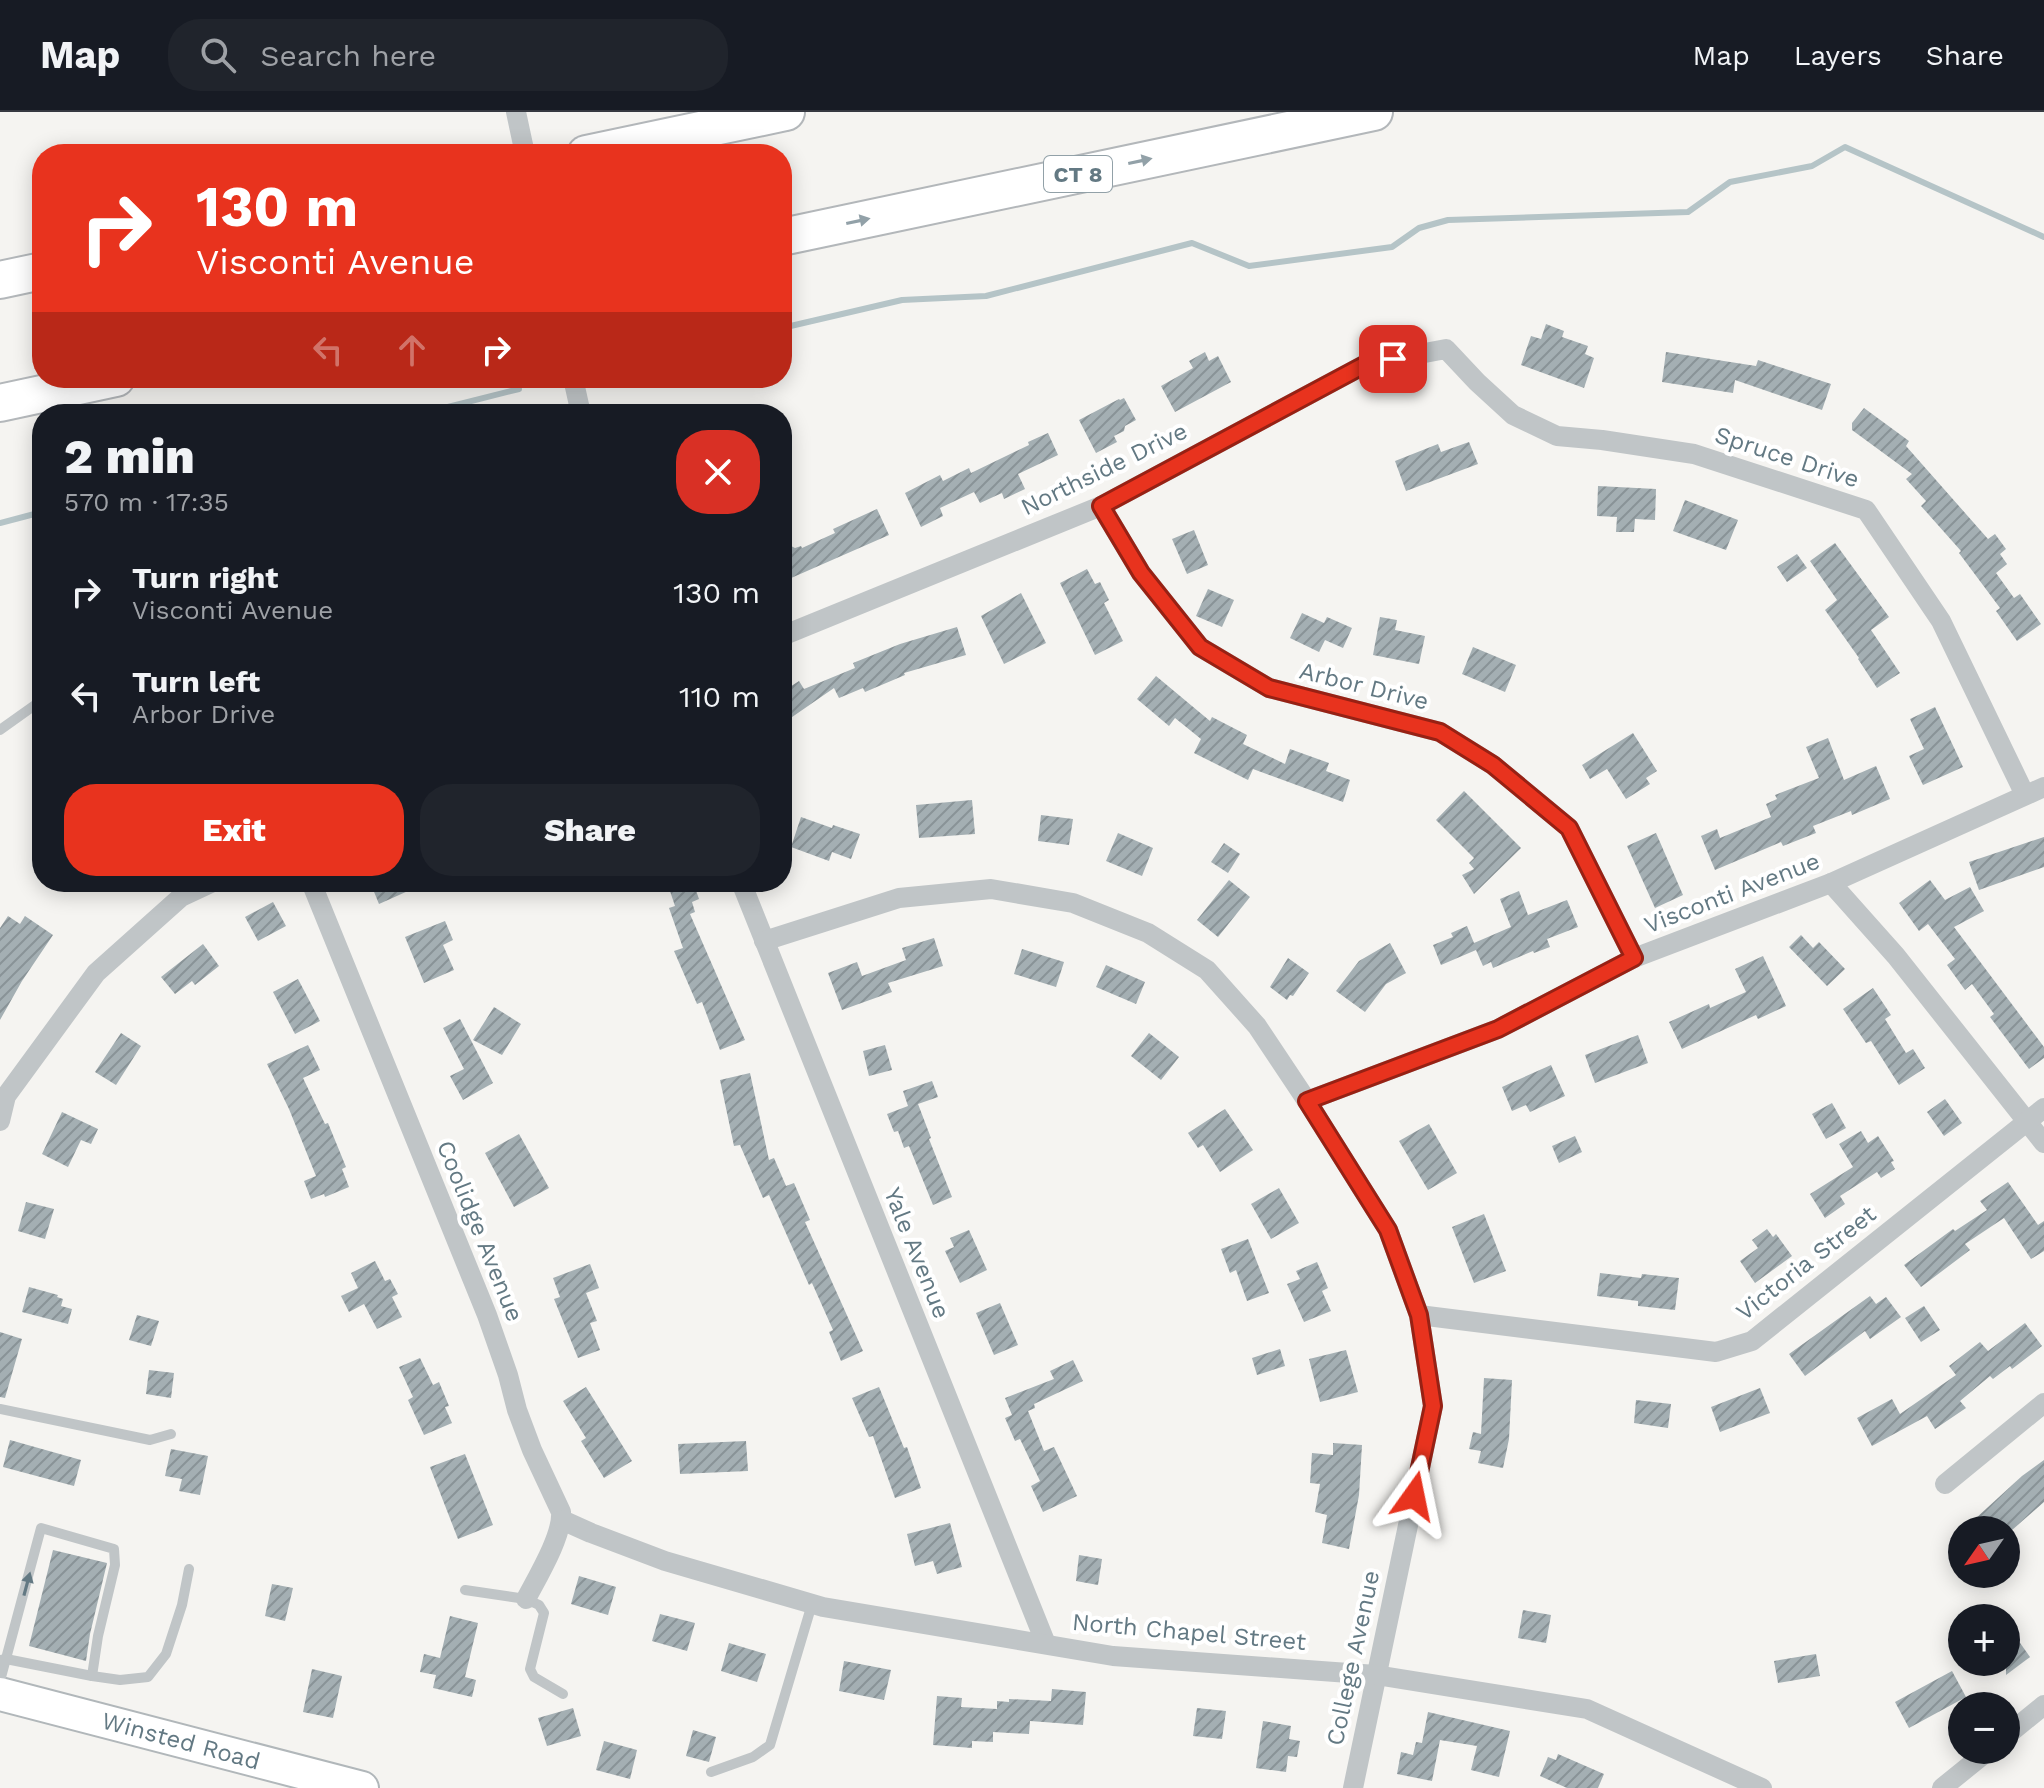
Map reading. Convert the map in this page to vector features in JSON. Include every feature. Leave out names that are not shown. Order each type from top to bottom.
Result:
[{"type":"highway","points":[[634,144],[786,112]]},
{"type":"highway","name":"CT 8","points":[[792,235],[1374,112]]},
{"type":"highway","points":[[0,280],[32,273]]},
{"type":"highway","points":[[0,403],[70,388]]},
{"type":"main road","name":"Winsted Road","points":[[0,1694],[294,1775],[362,1788]]},
{"type":"street","points":[[516,112],[523,144]]},
{"type":"street","name":"Northside Drive","points":[[792,632],[1101,506],[1366,364],[1446,349]]},
{"type":"street","name":"Spruce Drive","points":[[1446,349],[1513,415],[1557,436],[1694,454],[1866,510],[1941,621],[2035,791]]},
{"type":"street","name":"Arbor Drive","points":[[1101,506],[1141,573],[1200,647],[1269,688],[1440,732],[1493,765],[1569,828],[1634,958]]},
{"type":"street","name":"Visconti Avenue","points":[[1307,1101],[1498,1029],[1634,958],[1831,883],[2035,791]]},
{"type":"street","points":[[1831,883],[1896,956],[2044,1143]]},
{"type":"street","name":"College Avenue","points":[[764,941],[899,898],[991,889],[1073,903],[1148,933],[1207,970],[1257,1026],[1388,1230],[1419,1315],[1433,1406],[1353,1788]]},
{"type":"street","points":[[0,1121],[6,1096],[96,973],[181,897],[192,892]]},
{"type":"street","name":"Coolidge Avenue","points":[[315,892],[487,1315],[517,1410],[562,1520]]},
{"type":"street","name":"Yale Avenue","points":[[745,892],[1046,1644]]},
{"type":"street","name":"Victoria Street","points":[[1419,1315],[1716,1352],[1752,1341],[2044,1108]]},
{"type":"street","points":[[1945,1484],[2044,1403]]},
{"type":"street","points":[[526,1599],[562,1520]]},
{"type":"street","name":"North Chapel Street","points":[[562,1520],[665,1561],[812,1604],[1113,1656],[1376,1675],[1587,1709],[1762,1788]]},
{"type":"street","points":[[2020,1725],[2044,1705]]},
{"type":"street","points":[[1942,1788],[1972,1764]]},
{"type":"lane","points":[[0,730],[32,707]]},
{"type":"lane","points":[[0,1409],[150,1440],[171,1434]]},
{"type":"lane","points":[[0,1681],[3,1660],[12,1639],[41,1528],[114,1549],[115,1565],[92,1676]]},
{"type":"lane","points":[[3,1660],[120,1680],[148,1677],[166,1654],[182,1605],[189,1569]]},
{"type":"lane","points":[[465,1590],[526,1599],[539,1605],[544,1613],[530,1669],[534,1677],[563,1694]]},
{"type":"lane","points":[[711,1772],[753,1757],[770,1745],[812,1604]]},
{"type":"building","points":[[1546,324],[1564,331],[1562,337],[1588,346],[1585,354],[1594,358],[1584,388],[1521,365],[1531,336],[1541,339]]},
{"type":"building","points":[[1205,352],[1209,361],[1218,356],[1231,382],[1175,412],[1161,386],[1193,368],[1189,361]]},
{"type":"building","points":[[1666,352],[1756,366],[1758,360],[1831,384],[1822,410],[1735,380],[1733,393],[1662,382]]},
{"type":"building","points":[[1124,398],[1136,420],[1114,436],[1117,442],[1096,453],[1079,420]]},
{"type":"building","points":[[1864,408],[1909,441],[1906,446],[1988,539],[1995,534],[2006,549],[2000,554],[2007,564],[1996,573],[2014,598],[2020,594],[2041,624],[2017,641],[1996,611],[2000,608],[1959,553],[1961,551],[1921,506],[1926,501],[1906,479],[1912,474],[1852,430],[1852,423]]},
{"type":"building","points":[[1048,433],[1058,455],[1018,474],[1025,489],[1004,499],[1002,493],[980,503],[974,492],[940,508],[943,516],[921,527],[905,493],[940,475],[943,481],[969,468],[971,473]]},
{"type":"building","points":[[1469,442],[1478,464],[1406,491],[1395,461],[1438,444],[1441,452]]},
{"type":"building","points":[[1598,486],[1656,489],[1655,520],[1635,519],[1634,532],[1616,532],[1617,517],[1597,516]]},
{"type":"building","points":[[1685,500],[1738,520],[1726,550],[1673,531]]},
{"type":"building","points":[[877,509],[889,535],[792,578],[792,546],[802,548],[835,533],[833,529]]},
{"type":"building","points":[[1194,530],[1208,565],[1187,574],[1172,539]]},
{"type":"building","points":[[1835,543],[1889,617],[1871,630],[1900,673],[1877,688],[1825,610],[1837,600],[1810,561]]},
{"type":"building","points":[[1797,554],[1807,568],[1787,582],[1777,567]]},
{"type":"building","points":[[1087,569],[1095,584],[1100,582],[1109,600],[1104,603],[1123,641],[1095,655],[1060,583]]},
{"type":"building","points":[[1208,589],[1234,600],[1222,627],[1196,616]]},
{"type":"building","points":[[1021,593],[1046,643],[1004,664],[981,616]]},
{"type":"building","points":[[1302,613],[1324,623],[1327,617],[1352,628],[1343,648],[1325,640],[1319,652],[1290,638]]},
{"type":"building","points":[[1380,617],[1397,620],[1395,630],[1425,636],[1419,664],[1373,655]]},
{"type":"building","points":[[957,627],[966,655],[904,673],[865,692],[863,688],[839,698],[834,688],[792,717],[792,686],[799,681],[804,689],[855,668],[853,663],[900,644]]},
{"type":"building","points":[[1473,647],[1516,665],[1505,692],[1462,674]]},
{"type":"building","points":[[1156,676],[1210,721],[1212,717],[1247,735],[1243,744],[1285,764],[1290,749],[1329,763],[1326,771],[1350,780],[1343,802],[1253,769],[1248,780],[1194,753],[1201,739],[1175,718],[1169,726],[1137,699]]},
{"type":"building","points":[[1935,707],[1963,767],[1923,785],[1909,756],[1924,749],[1910,719]]},
{"type":"building","points":[[1633,733],[1657,771],[1646,778],[1650,784],[1626,799],[1607,769],[1590,779],[1582,765]]},
{"type":"building","points":[[1828,738],[1844,780],[1876,766],[1890,799],[1852,815],[1851,811],[1813,826],[1816,833],[1783,846],[1781,842],[1715,870],[1701,836],[1717,829],[1720,838],[1771,817],[1766,804],[1777,799],[1775,795],[1819,778],[1806,747]]},
{"type":"building","points":[[1464,791],[1521,848],[1474,894],[1462,875],[1474,869],[1469,863],[1474,858],[1436,820]]},
{"type":"building","points":[[972,800],[975,834],[919,838],[916,805]]},
{"type":"building","points":[[1041,815],[1073,819],[1069,845],[1038,841]]},
{"type":"building","points":[[801,817],[860,834],[851,859],[832,852],[829,861],[792,847]]},
{"type":"building","points":[[1118,833],[1153,848],[1142,876],[1106,861]]},
{"type":"building","points":[[1656,833],[1683,895],[1655,908],[1627,846]]},
{"type":"building","points":[[2044,837],[2044,867],[1979,890],[1969,862]]},
{"type":"building","points":[[1224,843],[1240,854],[1228,873],[1211,862]]},
{"type":"building","points":[[1229,880],[1250,897],[1218,937],[1197,920]]},
{"type":"building","points":[[1930,880],[1945,900],[1970,887],[1984,911],[1954,927],[2044,1047],[2044,1058],[2029,1069],[1990,1017],[1994,1014],[1972,984],[1965,990],[1947,965],[1955,959],[1928,924],[1919,931],[1899,903]]},
{"type":"building","points":[[1519,891],[1528,915],[1567,900],[1578,927],[1547,939],[1550,947],[1493,968],[1491,962],[1483,966],[1476,950],[1441,965],[1433,945],[1453,937],[1451,933],[1467,926],[1474,943],[1511,927],[1500,899]]},
{"type":"building","points":[[374,892],[406,892],[379,904]]},
{"type":"building","points":[[670,892],[697,892],[699,899],[692,902],[695,912],[690,914],[745,1040],[720,1050],[702,1002],[697,1004],[674,951],[683,948],[669,908],[675,906]]},
{"type":"building","points":[[273,902],[286,926],[258,941],[245,917]]},
{"type":"building","points":[[8,916],[20,924],[25,916],[53,935],[0,1020],[0,928]]},
{"type":"building","points":[[445,921],[453,940],[443,945],[454,970],[424,983],[405,937]]},
{"type":"building","points":[[1801,935],[1813,948],[1819,942],[1845,969],[1827,986],[1789,947]]},
{"type":"building","points":[[934,938],[943,966],[888,983],[892,992],[842,1010],[828,973],[857,962],[862,976],[906,960],[902,948]]},
{"type":"building","points":[[1390,943],[1406,973],[1386,984],[1365,1012],[1336,991],[1359,961]]},
{"type":"building","points":[[203,944],[219,966],[195,985],[192,981],[175,994],[161,977]]},
{"type":"building","points":[[1022,949],[1064,962],[1056,987],[1014,974]]},
{"type":"building","points":[[1763,956],[1786,1006],[1758,1019],[1756,1015],[1682,1049],[1669,1022],[1746,992],[1735,969]]},
{"type":"building","points":[[1288,958],[1309,973],[1287,1000],[1270,987]]},
{"type":"building","points":[[1106,965],[1145,982],[1136,1004],[1096,987]]},
{"type":"building","points":[[298,979],[320,1021],[295,1034],[273,992]]},
{"type":"building","points":[[1873,988],[1891,1015],[1885,1019],[1906,1053],[1913,1049],[1925,1068],[1899,1085],[1871,1041],[1866,1043],[1843,1009]]},
{"type":"building","points":[[494,1007],[521,1024],[502,1055],[473,1040]]},
{"type":"building","points":[[460,1019],[493,1083],[463,1100],[450,1076],[464,1069],[443,1028]]},
{"type":"building","points":[[121,1033],[141,1046],[116,1085],[95,1072]]},
{"type":"building","points":[[1149,1033],[1179,1057],[1161,1080],[1131,1056]]},
{"type":"building","points":[[1638,1035],[1648,1063],[1595,1083],[1585,1055]]},
{"type":"building","points":[[308,1045],[320,1070],[303,1078],[325,1124],[328,1123],[346,1167],[342,1169],[349,1187],[311,1199],[304,1181],[316,1176],[267,1064]]},
{"type":"building","points":[[885,1045],[892,1070],[869,1076],[863,1051]]},
{"type":"building","points":[[1551,1065],[1565,1096],[1530,1112],[1526,1105],[1512,1111],[1502,1087]]},
{"type":"building","points":[[750,1073],[769,1160],[774,1158],[786,1186],[794,1183],[810,1220],[805,1222],[863,1351],[841,1361],[829,1332],[833,1330],[812,1283],[809,1285],[769,1195],[763,1198],[740,1145],[734,1146],[720,1080]]},
{"type":"building","points":[[932,1081],[938,1097],[918,1104],[952,1197],[933,1205],[909,1146],[904,1148],[887,1114],[908,1106],[903,1091]]},
{"type":"building","points":[[1945,1099],[1962,1123],[1944,1136],[1927,1112]]},
{"type":"building","points":[[1832,1103],[1846,1128],[1826,1139],[1812,1114]]},
{"type":"building","points":[[1225,1109],[1253,1150],[1220,1172],[1203,1145],[1198,1148],[1188,1133]]},
{"type":"building","points":[[62,1112],[98,1129],[91,1144],[81,1140],[68,1167],[42,1154]]},
{"type":"building","points":[[1429,1124],[1457,1173],[1428,1190],[1399,1141]]},
{"type":"building","points":[[1861,1131],[1868,1143],[1878,1136],[1894,1161],[1891,1162],[1895,1169],[1881,1178],[1877,1172],[1840,1196],[1845,1204],[1825,1218],[1810,1194],[1853,1167],[1839,1144]]},
{"type":"building","points":[[519,1134],[549,1188],[514,1207],[485,1153]]},
{"type":"building","points":[[1575,1136],[1582,1152],[1559,1163],[1552,1146]]},
{"type":"building","points":[[2008,1182],[2038,1225],[2044,1221],[2044,1251],[2031,1259],[2004,1218],[1965,1244],[1970,1250],[1921,1287],[1904,1265],[1953,1229],[1955,1231],[1987,1210],[1980,1201]]},
{"type":"building","points":[[1279,1188],[1299,1223],[1271,1239],[1251,1204]]},
{"type":"building","points":[[26,1202],[54,1209],[45,1239],[18,1231]]},
{"type":"building","points":[[1484,1214],[1506,1271],[1474,1283],[1452,1227]]},
{"type":"building","points":[[1767,1229],[1773,1237],[1776,1234],[1792,1256],[1755,1283],[1740,1261],[1758,1248],[1752,1240]]},
{"type":"building","points":[[969,1230],[987,1270],[960,1283],[945,1251],[954,1247],[950,1238]]},
{"type":"building","points":[[1248,1239],[1269,1293],[1247,1301],[1236,1270],[1230,1273],[1221,1249]]},
{"type":"building","points":[[375,1261],[385,1281],[390,1279],[398,1294],[392,1297],[402,1317],[377,1329],[364,1304],[349,1312],[341,1296],[358,1288],[351,1273]]},
{"type":"building","points":[[1317,1262],[1328,1288],[1322,1291],[1331,1311],[1304,1322],[1287,1284],[1300,1279],[1296,1271]]},
{"type":"building","points":[[590,1264],[599,1288],[586,1293],[597,1321],[590,1323],[600,1350],[578,1358],[554,1299],[560,1297],[553,1278]]},
{"type":"building","points":[[1600,1273],[1641,1278],[1642,1274],[1679,1278],[1675,1310],[1638,1306],[1638,1301],[1597,1296]]},
{"type":"building","points":[[29,1287],[63,1299],[61,1306],[72,1309],[68,1324],[22,1312]]},
{"type":"building","points":[[1870,1296],[1876,1304],[1886,1297],[1901,1317],[1870,1339],[1865,1331],[1805,1376],[1789,1354]]},
{"type":"building","points":[[1000,1303],[1018,1345],[994,1355],[976,1313]]},
{"type":"building","points":[[1924,1306],[1940,1330],[1921,1342],[1905,1318]]},
{"type":"building","points":[[137,1315],[159,1321],[151,1346],[129,1340]]},
{"type":"building","points":[[2025,1323],[2042,1346],[2012,1369],[2010,1366],[1993,1379],[1990,1376],[1960,1401],[1966,1408],[1935,1429],[1927,1416],[1872,1446],[1857,1418],[1892,1399],[1900,1414],[1956,1375],[1949,1366],[1980,1342],[1988,1351]]},
{"type":"building","points":[[0,1332],[22,1339],[5,1398],[0,1397]]},
{"type":"building","points":[[1280,1349],[1285,1366],[1257,1375],[1252,1358]]},
{"type":"building","points":[[1346,1350],[1358,1392],[1320,1402],[1309,1359]]},
{"type":"building","points":[[420,1358],[433,1385],[439,1382],[452,1423],[424,1435],[408,1400],[413,1397],[399,1367]]},
{"type":"building","points":[[1073,1360],[1083,1381],[1034,1404],[1035,1408],[1028,1411],[1044,1451],[1054,1447],[1077,1496],[1043,1512],[1031,1486],[1040,1481],[1020,1439],[1015,1441],[1005,1418],[1012,1415],[1005,1398],[1054,1379],[1050,1371]]},
{"type":"building","points":[[149,1370],[174,1373],[171,1398],[146,1394]]},
{"type":"building","points":[[1484,1378],[1512,1380],[1509,1439],[1503,1468],[1478,1463],[1481,1451],[1469,1449],[1473,1432],[1481,1434]]},
{"type":"building","points":[[586,1387],[632,1461],[604,1478],[581,1441],[586,1438],[563,1401]]},
{"type":"building","points":[[879,1387],[904,1448],[907,1447],[921,1488],[895,1498],[873,1436],[869,1437],[852,1398]]},
{"type":"building","points":[[1760,1388],[1770,1413],[1720,1432],[1711,1407]]},
{"type":"building","points":[[1636,1400],[1671,1404],[1668,1428],[1634,1423]]},
{"type":"building","points":[[10,1440],[81,1460],[74,1486],[3,1467]]},
{"type":"building","points":[[746,1441],[748,1471],[680,1474],[678,1444]]},
{"type":"building","points":[[1333,1443],[1362,1445],[1359,1495],[1349,1549],[1322,1543],[1327,1515],[1315,1512],[1320,1484],[1310,1483],[1312,1453],[1333,1455]]},
{"type":"building","points":[[171,1449],[208,1456],[200,1495],[179,1491],[182,1479],[165,1476]]},
{"type":"building","points":[[465,1454],[493,1525],[458,1539],[430,1467]]},
{"type":"building","points":[[2044,1460],[2044,1502],[2020,1523],[2020,1516],[1978,1516]]},
{"type":"building","points":[[950,1523],[962,1567],[937,1574],[933,1561],[915,1566],[907,1534]]},
{"type":"building","points":[[53,1550],[107,1563],[86,1661],[29,1646]]},
{"type":"building","points":[[1079,1555],[1102,1559],[1098,1585],[1076,1581]]},
{"type":"building","points":[[579,1576],[616,1587],[608,1615],[571,1604]]},
{"type":"building","points":[[272,1584],[293,1588],[285,1621],[265,1616]]},
{"type":"building","points":[[1523,1610],[1551,1615],[1546,1643],[1518,1638]]},
{"type":"building","points":[[660,1614],[695,1623],[687,1651],[652,1641]]},
{"type":"building","points":[[450,1616],[478,1623],[465,1677],[476,1680],[472,1697],[433,1688],[436,1675],[420,1672],[424,1654],[440,1658]]},
{"type":"building","points":[[729,1643],[766,1654],[757,1682],[721,1671]]},
{"type":"building","points":[[2020,1643],[2030,1657],[2020,1664]]},
{"type":"building","points":[[1816,1654],[1820,1676],[1778,1683],[1774,1661]]},
{"type":"building","points":[[844,1661],[891,1670],[884,1700],[839,1691]]},
{"type":"building","points":[[312,1669],[342,1676],[333,1718],[303,1712]]},
{"type":"building","points":[[1948,1673],[1948,1676],[1955,1676],[1963,1692],[1948,1692],[1948,1707],[1909,1728],[1895,1702]]},
{"type":"building","points":[[1052,1689],[1086,1692],[1083,1725],[1030,1721],[1029,1734],[993,1732],[993,1742],[972,1741],[972,1748],[933,1745],[937,1696],[962,1698],[961,1707],[997,1709],[997,1701],[1009,1702],[1009,1699],[1051,1701]]},
{"type":"building","points":[[573,1708],[581,1736],[547,1746],[538,1718]]},
{"type":"building","points":[[1197,1708],[1226,1711],[1222,1739],[1193,1736]]},
{"type":"building","points":[[1428,1712],[1510,1731],[1499,1777],[1471,1770],[1477,1746],[1440,1740],[1432,1781],[1397,1774],[1401,1752],[1413,1755],[1416,1742],[1422,1743]]},
{"type":"building","points":[[1263,1721],[1291,1726],[1289,1739],[1300,1741],[1297,1757],[1288,1756],[1286,1772],[1256,1768]]},
{"type":"building","points":[[693,1730],[716,1737],[709,1762],[686,1756]]},
{"type":"building","points":[[604,1741],[637,1750],[630,1779],[596,1770]]},
{"type":"building","points":[[1558,1754],[1604,1774],[1598,1788],[1567,1788],[1540,1776],[1548,1757],[1556,1760]]},
{"type":"waterway","points":[[792,326],[902,300],[986,296],[1192,243],[1249,266],[1392,247],[1419,228],[1448,220],[1688,212],[1730,182],[1812,166],[1845,147],[2044,237]]},
{"type":"waterway","points":[[460,404],[519,389]]},
{"type":"waterway","points":[[0,523],[32,515]]},
{"type":"route","points":[[1393,359],[1366,364],[1101,506],[1141,573],[1200,647],[1269,688],[1440,732],[1493,765],[1569,828],[1634,958],[1498,1029],[1307,1101],[1388,1230],[1419,1315],[1433,1406],[1414,1496]]}]
